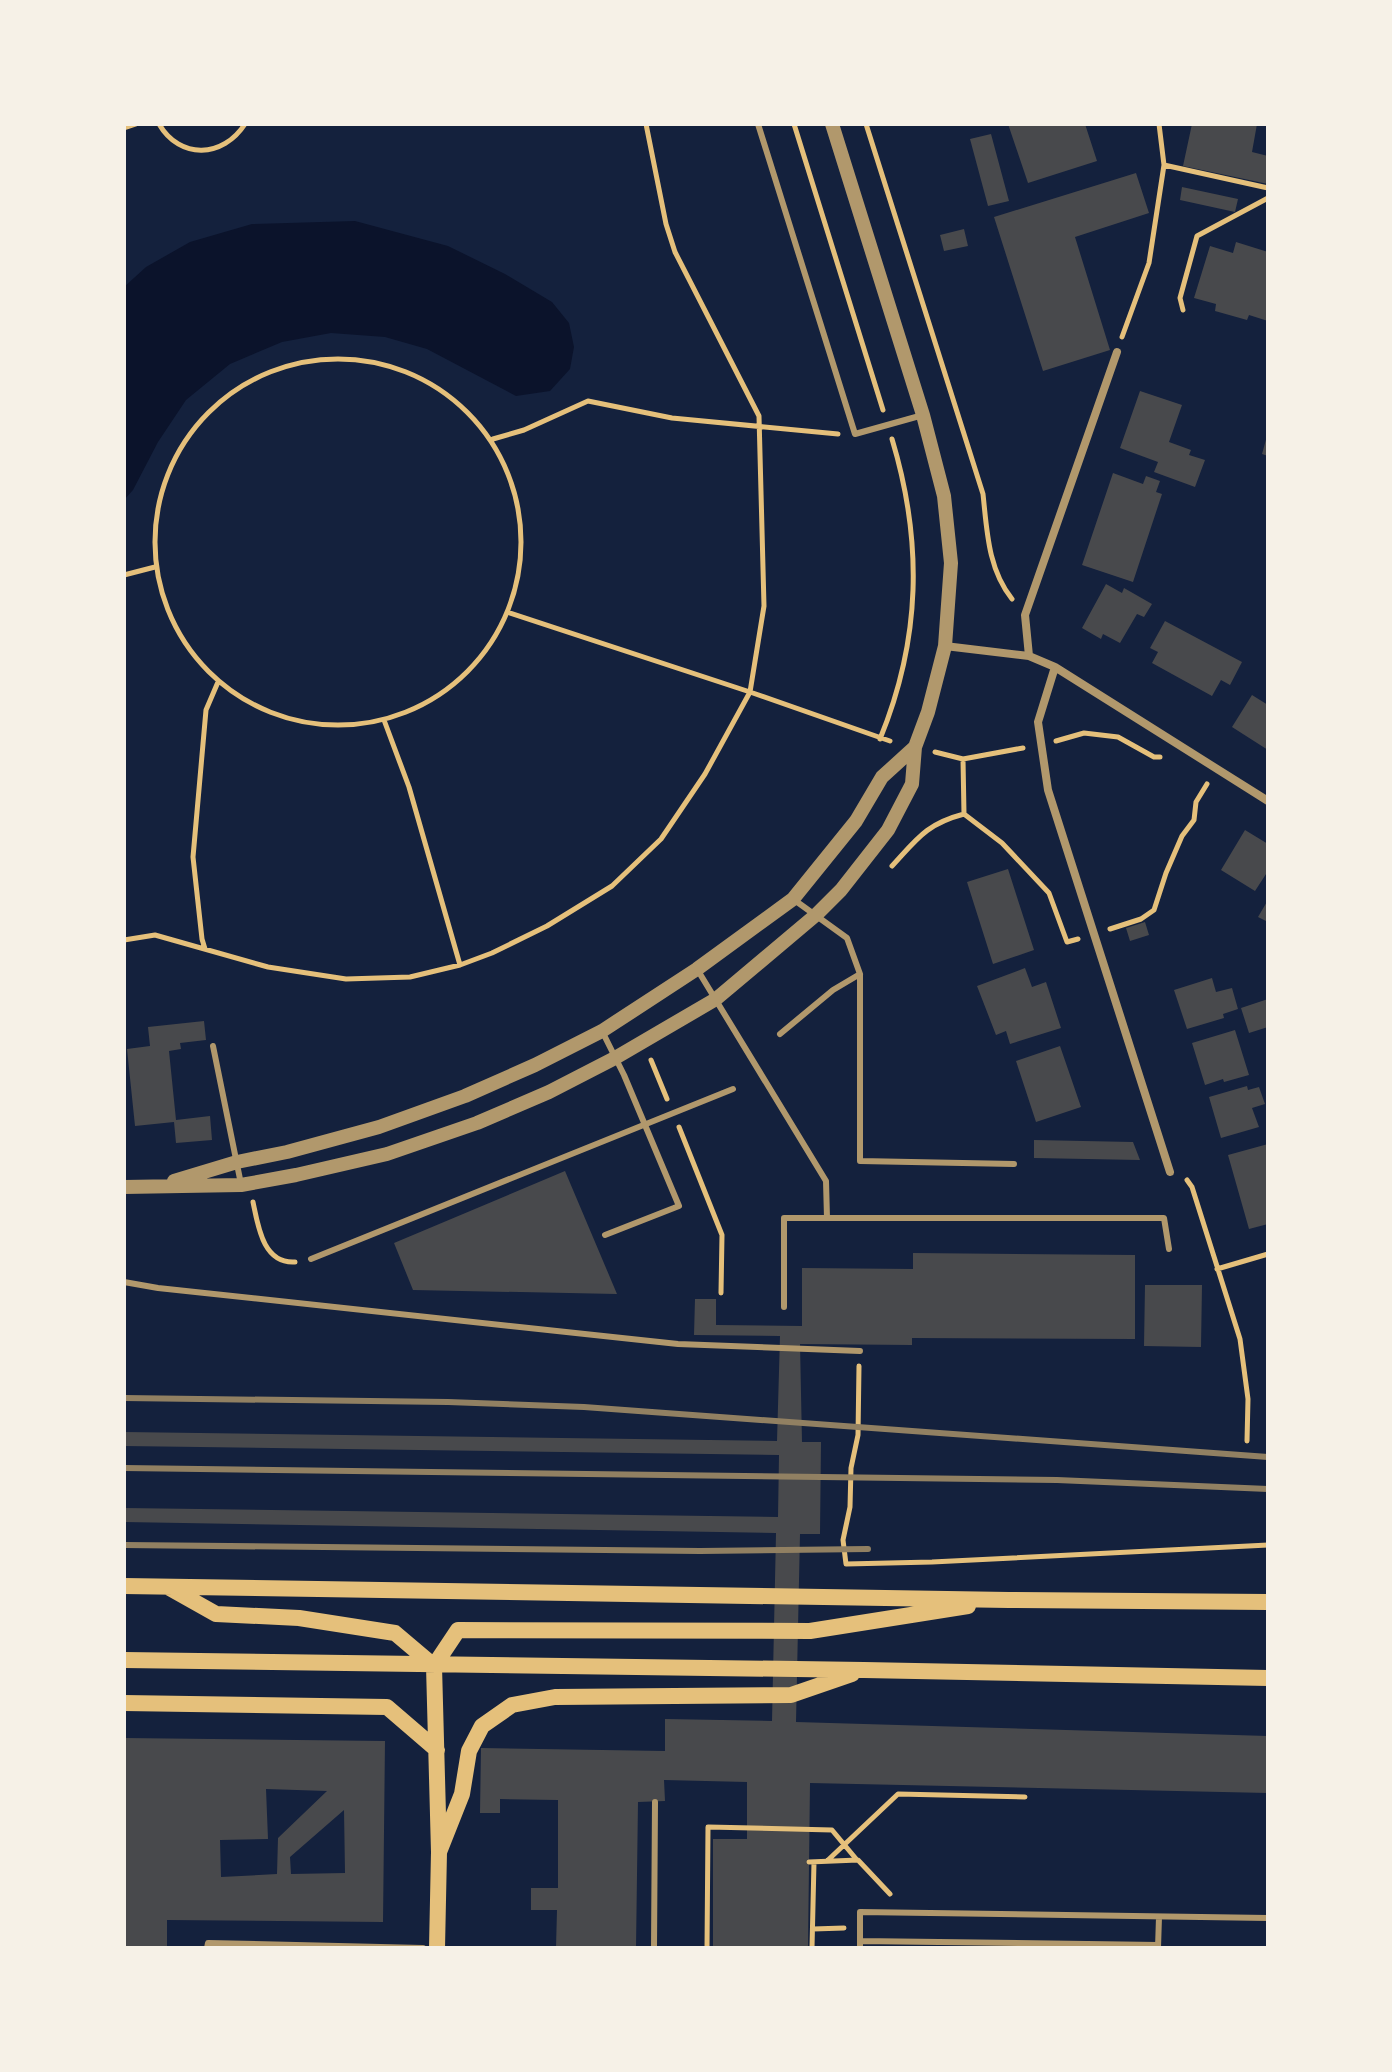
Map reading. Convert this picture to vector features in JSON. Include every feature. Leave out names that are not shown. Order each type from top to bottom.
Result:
[{"type":"main road","points":[[124,1586],[1268,1602]]},
{"type":"main road","points":[[166,1586],[216,1614],[299,1618],[395,1633],[434,1666]]},
{"type":"main road","points":[[437,1948],[439,1852],[434,1666],[458,1630],[810,1631],[1009,1600]]},
{"type":"main road","points":[[124,1660],[1268,1678]]},
{"type":"main road","points":[[439,1852],[462,1794],[469,1751],[482,1726],[512,1705],[555,1697],[791,1695],[864,1670]]},
{"type":"main road","points":[[124,1703],[387,1707],[437,1750]]},
{"type":"street","points":[[124,1187],[245,1184],[387,1154],[477,1123],[549,1092],[615,1058],[716,999],[817,914],[841,890],[888,830],[912,784],[915,747],[928,712],[945,646],[951,563],[944,496],[923,415],[832,124]]},
{"type":"street","points":[[1029,656],[1025,615],[1117,352]]},
{"type":"street","points":[[945,646],[1029,656],[1055,667],[1268,801]]},
{"type":"street","points":[[1055,667],[1038,722],[1048,790],[1170,1172]]},
{"type":"street","points":[[159,1185],[364,1131],[465,1096],[602,1031],[697,969],[793,899],[856,821],[882,777],[915,747]]},
{"type":"lane","points":[[758,124],[855,434],[923,415]]},
{"type":"lane","points":[[793,899],[847,938],[860,974],[860,1161],[1014,1164]]},
{"type":"lane","points":[[697,969],[826,1181],[827,1218]]},
{"type":"lane","points":[[780,1034],[833,990],[860,974]]},
{"type":"lane","points":[[602,1031],[624,1075],[679,1206],[605,1235]]},
{"type":"lane","points":[[213,1046],[237,1162],[245,1184]]},
{"type":"lane","points":[[311,1259],[733,1089]]},
{"type":"lane","points":[[784,1307],[784,1218],[1164,1218],[1169,1249]]},
{"type":"lane","points":[[124,1282],[678,1344],[860,1351]]},
{"type":"lane","points":[[654,1948],[655,1802]]},
{"type":"lane","points":[[1159,1917],[1158,1947],[860,1944],[860,1912],[1268,1918]]},
{"type":"lane","points":[[207,1948],[208,1943],[423,1948]]},
{"type":"path","points":[[124,128],[136,124]]},
{"type":"path","points":[[159,124],[177,144],[207,151],[223,146],[237,136],[245,124]]},
{"type":"path","points":[[124,940],[155,935],[268,967],[346,979],[410,977],[460,965],[547,926],[612,886],[661,839],[705,774],[750,692],[764,606],[759,416],[675,252],[666,224],[646,124]]},
{"type":"path","points":[[507,612],[750,692],[880,739],[905,662],[915,575],[904,478],[794,124]]},
{"type":"path","points":[[866,124],[983,494],[990,552],[1003,587],[1025,615]]},
{"type":"path","points":[[1117,352],[1149,263],[1164,165],[1159,124]]},
{"type":"path","points":[[1164,165],[1268,188]]},
{"type":"path","points":[[1183,310],[1180,298],[1197,236],[1268,198]]},
{"type":"path","points":[[336,359],[380,364],[422,378],[444,391],[467,409],[493,439],[517,504],[521,541],[518,577],[507,612],[487,649],[458,680],[423,704],[384,720],[340,726],[296,721],[255,706],[218,682],[188,649],[173,623],[166,610],[155,567],[155,522],[165,479],[185,440],[214,407],[251,381],[292,365],[336,359]]},
{"type":"path","points":[[493,439],[524,430],[588,401],[672,418],[825,433]]},
{"type":"path","points":[[124,575],[155,567]]},
{"type":"path","points":[[205,949],[193,857],[206,710],[218,682]]},
{"type":"path","points":[[384,720],[409,787],[460,965]]},
{"type":"path","points":[[915,747],[963,759],[1042,745],[1084,733],[1118,737],[1154,757],[1201,759]]},
{"type":"path","points":[[964,814],[1002,843],[1049,893],[1067,942],[1141,919],[1154,910],[1182,836],[1194,820],[1196,802],[1216,769]]},
{"type":"path","points":[[651,1059],[722,1235],[721,1293]]},
{"type":"path","points":[[1170,1172],[1184,1174],[1192,1187],[1240,1339],[1248,1399],[1247,1441]]},
{"type":"path","points":[[245,1184],[266,1247],[285,1263],[311,1259]]},
{"type":"path","points":[[1217,1269],[1268,1254]]},
{"type":"path","points":[[860,1351],[858,1435],[843,1540],[846,1564],[948,1562],[1268,1545]]},
{"type":"path","points":[[826,1862],[898,1794],[1025,1797]]},
{"type":"path","points":[[707,1948],[708,1827],[832,1830],[896,1899]]},
{"type":"path","points":[[812,1948],[812,1862],[858,1860]]},
{"type":"water","points":[[355,221],[448,246],[552,302],[569,323],[574,347],[570,369],[550,391],[516,396],[427,349],[385,337],[331,333],[282,342],[230,364],[186,400],[124,500],[124,287],[146,267],[190,242],[252,224]]},
{"type":"building","points":[[1008,124],[1085,124],[1097,161],[1028,183]]},
{"type":"building","points":[[1192,124],[1257,124],[1252,152],[1268,156],[1268,184],[1183,166]]},
{"type":"building","points":[[991,134],[1009,201],[988,206],[970,139]]},
{"type":"building","points":[[1136,173],[1149,213],[1075,237],[1110,350],[1043,371],[994,217]]},
{"type":"building","points":[[1182,187],[1238,199],[1235,212],[1180,200]]},
{"type":"building","points":[[964,229],[968,246],[944,251],[940,235]]},
{"type":"building","points":[[1236,242],[1268,252],[1268,321],[1249,315],[1247,320],[1215,311],[1216,304],[1194,298],[1210,246],[1233,253]]},
{"type":"building","points":[[1140,391],[1182,405],[1169,442],[1191,450],[1189,455],[1205,460],[1195,487],[1154,472],[1158,462],[1120,448]]},
{"type":"building","points":[[1268,437],[1268,456],[1262,454]]},
{"type":"building","points":[[1113,473],[1143,484],[1146,476],[1160,481],[1156,492],[1162,494],[1133,582],[1082,565]]},
{"type":"building","points":[[1106,584],[1122,593],[1124,588],[1152,604],[1144,617],[1137,614],[1120,643],[1103,634],[1101,639],[1082,628]]},
{"type":"building","points":[[1165,621],[1242,662],[1230,685],[1221,680],[1212,696],[1152,663],[1158,652],[1150,648]]},
{"type":"building","points":[[1252,695],[1268,705],[1268,750],[1232,727]]},
{"type":"building","points":[[1245,830],[1268,844],[1268,871],[1255,891],[1221,870]]},
{"type":"building","points":[[1008,869],[1034,950],[993,964],[967,882]]},
{"type":"building","points":[[1268,900],[1268,922],[1258,917]]},
{"type":"building","points":[[1145,922],[1149,935],[1130,941],[1126,928]]},
{"type":"building","points":[[1025,968],[1032,987],[1046,982],[1061,1028],[1010,1044],[1006,1031],[996,1035],[977,986]]},
{"type":"building","points":[[1212,978],[1216,992],[1232,988],[1238,1009],[1223,1014],[1224,1018],[1187,1029],[1174,990]]},
{"type":"building","points":[[1268,999],[1268,1027],[1249,1033],[1241,1008]]},
{"type":"building","points":[[204,1021],[206,1040],[180,1043],[181,1049],[169,1051],[176,1120],[210,1116],[212,1140],[176,1143],[174,1122],[135,1126],[127,1049],[150,1046],[148,1027]]},
{"type":"building","points":[[1235,1030],[1249,1075],[1205,1085],[1192,1043]]},
{"type":"building","points":[[1060,1046],[1081,1107],[1036,1122],[1016,1061]]},
{"type":"building","points":[[1247,1086],[1248,1090],[1259,1087],[1265,1104],[1252,1108],[1259,1127],[1221,1138],[1209,1097]]},
{"type":"building","points":[[1034,1140],[1133,1142],[1140,1160],[1034,1158]]},
{"type":"building","points":[[1268,1144],[1268,1224],[1249,1229],[1228,1155]]},
{"type":"building","points":[[565,1171],[617,1294],[413,1290],[394,1243]]},
{"type":"building","points":[[913,1253],[1135,1255],[1135,1339],[912,1338],[912,1345],[800,1344],[802,1442],[821,1442],[820,1534],[800,1534],[796,1722],[1268,1736],[1268,1793],[810,1783],[808,1948],[713,1948],[713,1839],[747,1839],[747,1782],[664,1780],[665,1801],[638,1802],[636,1948],[556,1948],[557,1910],[531,1910],[531,1888],[558,1888],[558,1800],[500,1799],[500,1813],[480,1813],[481,1748],[665,1751],[665,1719],[772,1721],[776,1533],[124,1522],[124,1508],[778,1517],[779,1455],[124,1446],[124,1432],[777,1441],[780,1336],[694,1335],[695,1299],[716,1299],[716,1325],[802,1326],[802,1268],[913,1269]]},
{"type":"building","points":[[1145,1285],[1202,1285],[1201,1347],[1144,1346]]},
{"type":"building","points":[[124,1738],[385,1741],[383,1922],[167,1920],[167,1948],[124,1948]],"holes":[[[266,1789],[327,1791],[278,1838],[277,1874],[221,1877],[220,1840],[268,1839]],[[344,1810],[345,1873],[291,1874],[290,1857]]]},
{"type":"railway","points":[[124,1398],[584,1407],[1268,1457]]},
{"type":"railway","points":[[124,1468],[1057,1480],[1268,1489]]},
{"type":"railway","points":[[124,1545],[700,1551],[868,1549]]}]
